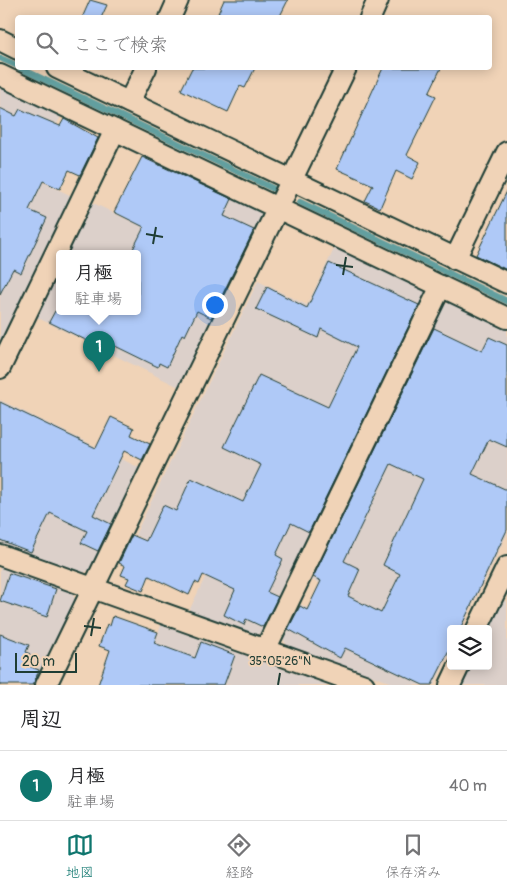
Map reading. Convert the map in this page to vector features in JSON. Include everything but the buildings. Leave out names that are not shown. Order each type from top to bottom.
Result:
[{"type":"street","points":[[171,15],[178,0]]},
{"type":"street","points":[[371,15],[378,0]]},
{"type":"street","points":[[0,40],[15,48]]},
{"type":"street","points":[[61,70],[507,284]]},
{"type":"street","points":[[129,102],[145,70]]},
{"type":"street","points":[[46,685],[345,70]]},
{"type":"street","points":[[0,75],[279,207],[507,318]]},
{"type":"street","points":[[58,250],[116,130]]},
{"type":"street","points":[[456,259],[507,152]]},
{"type":"street","points":[[0,368],[56,253]]},
{"type":"street","points":[[265,650],[441,286]]},
{"type":"street","points":[[0,555],[364,685]]},
{"type":"street","points":[[479,625],[507,567]]},
{"type":"street","points":[[450,685],[457,670]]},
{"type":"shaded area","points":[[0,85],[62,114],[32,177],[74,197],[0,349]]},
{"type":"shaded area","points":[[169,165],[259,207],[263,218],[181,388],[36,317],[56,275],[56,315],[141,315],[141,250],[68,250],[91,202],[139,225]]},
{"type":"shaded area","points":[[336,245],[423,286],[426,297],[266,631],[255,635],[189,611],[208,571],[135,535],[258,281],[307,305]]},
{"type":"shaded area","points":[[454,301],[507,327],[507,534],[463,625],[447,625],[447,659],[434,685],[398,685],[287,646],[282,636],[298,603],[336,622],[349,596],[309,579],[443,305]]},
{"type":"shaded area","points":[[0,400],[142,469],[94,568],[83,573],[0,543]]},
{"type":"shaded area","points":[[0,567],[72,592],[77,604],[37,685],[0,685]]},
{"type":"shaded area","points":[[501,599],[507,602],[507,685],[459,685],[466,670],[492,670],[492,625],[488,625]]},
{"type":"shaded area","points":[[161,625],[328,685],[140,685]]},
{"type":"waterway","points":[[0,58],[15,65]]},
{"type":"waterway","points":[[24,70],[274,189]]},
{"type":"waterway","points":[[300,202],[507,301]]},
{"type":"place","name":"月極","points":[[99,372]]}]
